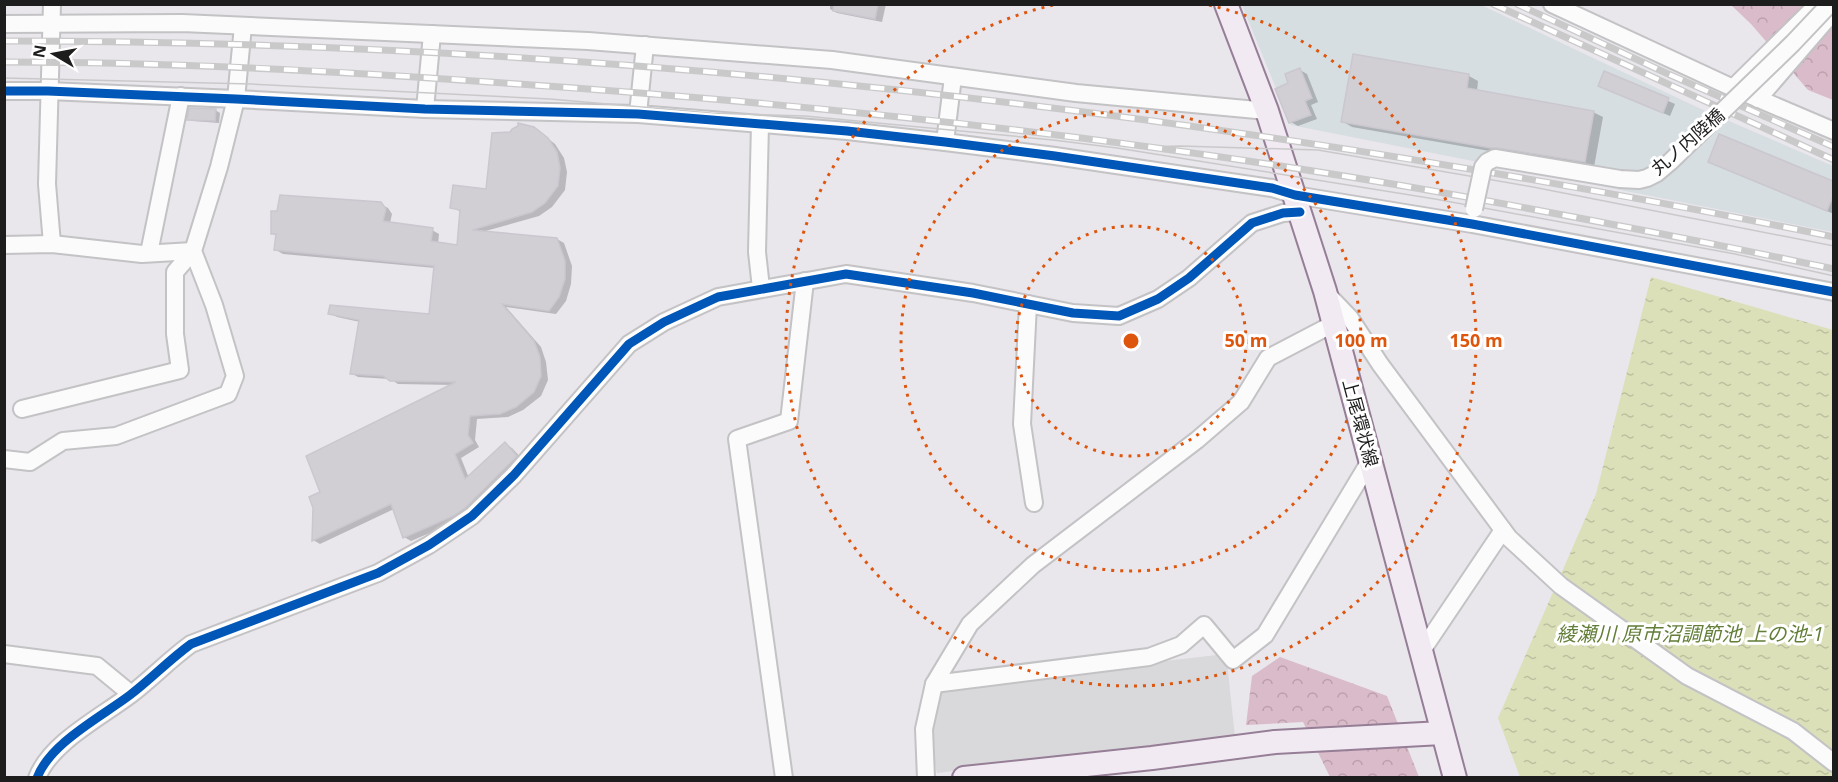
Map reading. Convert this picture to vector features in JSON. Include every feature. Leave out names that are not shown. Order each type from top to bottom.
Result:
[{"type":"main road","name":"上尾環状線","points":[[1226,4],[1267,111],[1325,291],[1455,777]]},
{"type":"main road","points":[[964,777],[1152,758],[1275,742],[1442,733]]},
{"type":"street","points":[[52,4],[47,184],[52,244]]},
{"type":"street","points":[[1552,4],[1733,88],[1833,131]]},
{"type":"street","points":[[1733,88],[1827,7]]},
{"type":"street","points":[[1758,99],[1827,7]]},
{"type":"street","name":"丸ノ内陸橋","points":[[1473,217],[1483,167],[1495,158],[1620,179],[1639,180],[1657,173],[1686,148],[1794,43],[1827,7]]},
{"type":"street","points":[[4,24],[182,23],[645,45],[852,62],[1076,93],[1267,111]]},
{"type":"street","points":[[22,409],[180,370],[175,334],[175,272],[193,250],[219,167],[236,99],[243,26]]},
{"type":"street","points":[[425,109],[432,34]]},
{"type":"street","points":[[638,114],[645,45]]},
{"type":"street","points":[[945,142],[953,77]]},
{"type":"street","points":[[4,91],[181,96],[425,109],[638,114],[945,142],[1260,186],[1298,203],[1473,217],[1833,292]]},
{"type":"street","points":[[148,253],[181,96]]},
{"type":"street","points":[[760,124],[757,252],[761,288]]},
{"type":"street","points":[[37,777],[41,766],[53,752],[131,694],[191,644],[378,573],[472,516],[514,475],[629,344],[664,322],[718,297],[846,274],[973,293],[1073,313],[1119,316],[1158,299],[1189,278],[1252,222],[1283,213],[1298,203]]},
{"type":"street","points":[[4,245],[52,244],[148,253],[193,250]]},
{"type":"street","points":[[4,459],[30,462],[63,441],[116,436],[228,394],[235,376],[214,305],[193,250]]},
{"type":"street","points":[[784,777],[737,439],[789,421],[805,281]]},
{"type":"street","points":[[1325,291],[1350,318],[1380,364],[1509,538],[1561,586],[1687,676],[1793,730],[1833,763]]},
{"type":"street","points":[[1028,304],[1022,424],[1034,503]]},
{"type":"street","points":[[926,777],[924,729],[934,684],[970,624],[1033,565],[1197,440],[1241,402],[1268,358],[1334,324]]},
{"type":"street","points":[[934,684],[1149,657],[1181,645],[1204,625],[1233,660],[1265,635],[1370,461]]},
{"type":"street","points":[[1421,652],[1503,530]]},
{"type":"street","points":[[4,654],[96,666],[131,694]]},
{"type":"shaded area","points":[[1242,5],[1481,5],[1701,109],[1833,166],[1833,232],[1291,125]]},
{"type":"shaded area","points":[[1226,654],[1235,737],[937,773],[929,741],[938,687]]},
{"type":"green space","points":[[1731,5],[1833,5],[1833,100],[1808,90],[1751,24]]},
{"type":"green space","points":[[1280,657],[1387,696],[1419,777],[1330,777],[1303,722],[1246,725],[1252,676]]},
{"type":"water","name":"綾瀬川 原市沼調節池 上の池-1","points":[[1651,277],[1833,330],[1833,777],[1520,777],[1498,718],[1596,494]]},
{"type":"building","points":[[834,4],[878,4],[875,19],[833,11]]},
{"type":"building","points":[[1353,54],[1469,74],[1467,88],[1594,111],[1585,162],[1341,122]]},
{"type":"building","points":[[1300,68],[1312,98],[1305,101],[1311,115],[1289,123],[1275,89],[1288,83],[1285,74]]},
{"type":"building","points":[[1604,71],[1669,98],[1663,113],[1598,86]]},
{"type":"building","points":[[189,108],[216,109],[215,121],[187,120]]},
{"type":"building","points":[[518,123],[534,127],[548,138],[557,152],[560,168],[558,186],[545,203],[532,212],[472,230],[557,238],[565,261],[565,279],[559,297],[549,311],[502,304],[534,341],[540,357],[541,376],[534,392],[516,407],[500,414],[470,416],[468,435],[473,443],[455,454],[465,479],[505,442],[517,456],[465,508],[453,516],[403,538],[391,504],[312,541],[313,508],[309,497],[320,492],[306,456],[456,382],[390,381],[383,376],[350,374],[359,320],[328,314],[330,305],[429,314],[434,266],[274,250],[276,234],[271,234],[271,211],[277,211],[280,195],[381,202],[386,209],[383,221],[433,228],[431,241],[457,245],[460,210],[450,208],[453,185],[486,189],[492,133],[510,132],[518,126]]},
{"type":"building","points":[[1719,134],[1833,181],[1833,196],[1827,211],[1708,162]]},
{"type":"tram line","points":[[4,78],[251,84],[550,99],[711,113],[805,116],[1053,140],[1117,148],[1435,199],[1735,254],[1834,276]]},
{"type":"tram line","points":[[1147,147],[1318,150],[1533,187],[1834,246]]},
{"type":"railway","points":[[1493,4],[1834,160]]},
{"type":"railway","points":[[1517,4],[1834,147]]},
{"type":"railway","points":[[4,41],[234,44],[464,54],[694,71],[924,93],[1153,121],[1381,154],[1608,193],[1834,237]]},
{"type":"railway","points":[[4,62],[192,65],[442,79],[737,101],[970,125],[1202,154],[1433,191],[1834,269]]},
{"type":"cycle path","points":[[4,91],[236,99],[425,109],[638,114],[847,131],[1055,156],[1272,188],[1295,195],[1472,224],[1834,292]]},
{"type":"cycle path","points":[[37,778],[44,765],[64,742],[130,695],[191,644],[378,573],[429,545],[472,516],[514,475],[629,344],[664,322],[718,297],[846,274],[973,293],[1073,313],[1119,316],[1158,299],[1189,278],[1252,223],[1283,213],[1300,212]]}]
